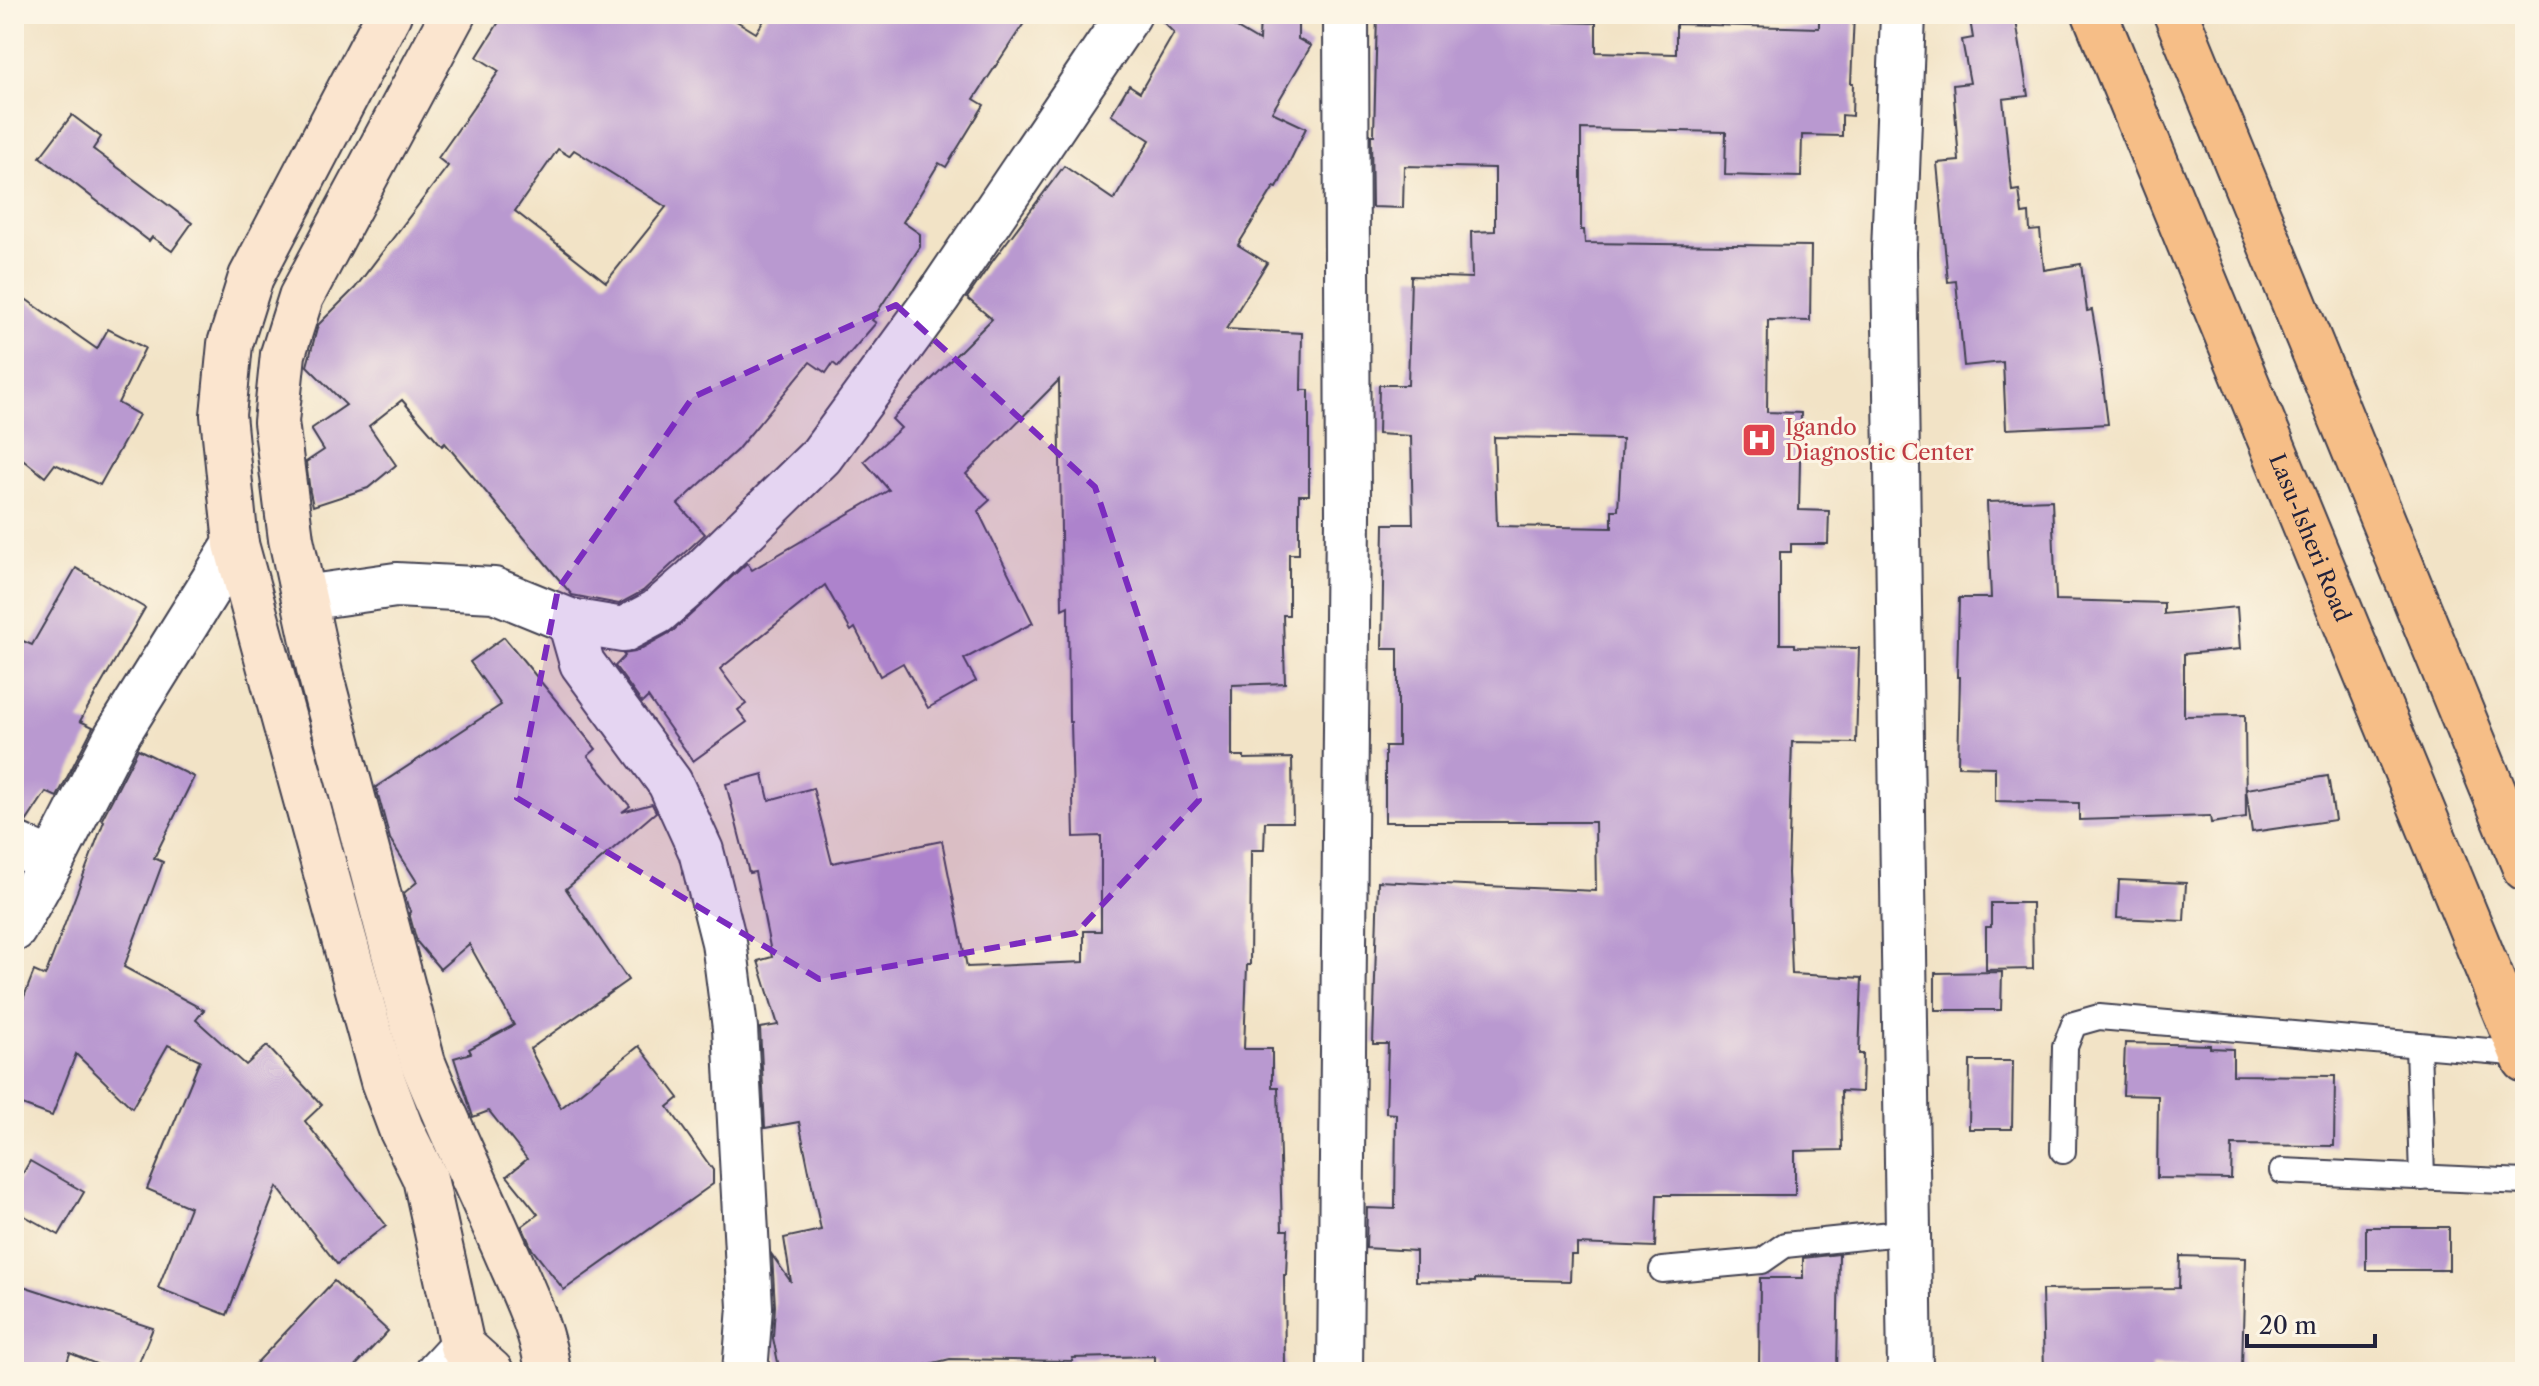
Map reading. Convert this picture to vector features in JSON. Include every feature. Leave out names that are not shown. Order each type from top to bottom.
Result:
[{"type":"main road","points":[[389,14],[251,277],[230,344],[223,415],[236,544],[383,1081],[401,1129],[425,1178],[464,1363]]},
{"type":"main road","points":[[453,14],[301,297],[283,354],[276,422],[291,539],[320,673],[423,1063],[527,1300],[545,1350],[548,1372]]},
{"type":"main road","name":"Lasu-Isheri Road","points":[[2095,14],[2515,1004],[2524,1057]]},
{"type":"main road","points":[[2179,15],[2525,868]]},
{"type":"street","points":[[304,598],[396,585],[494,590],[570,621],[623,630],[657,612],[821,456],[939,295],[1129,14]]},
{"type":"street","points":[[1340,1372],[1348,515],[1346,14]]},
{"type":"street","points":[[1903,14],[1894,252],[1910,1372]]},
{"type":"street","points":[[14,929],[33,853],[116,737],[236,544]]},
{"type":"street","points":[[570,621],[582,663],[670,783],[701,851],[724,942],[735,1028],[750,1307],[745,1372]]},
{"type":"lane","points":[[2063,1151],[2065,1047],[2074,1024],[2099,1017],[2524,1057]]},
{"type":"lane","points":[[2418,1045],[2422,1178]]},
{"type":"lane","points":[[2282,1171],[2525,1182]]},
{"type":"lane","points":[[1662,1270],[1762,1261],[1785,1245],[1910,1232]]},
{"type":"highlighted area","points":[[896,305],[1095,487],[1199,800],[1076,933],[819,979],[517,798],[558,589],[693,397]]},
{"type":"building","points":[[504,14],[725,14],[756,33],[768,14],[1030,14],[974,99],[984,105],[946,167],[939,163],[903,222],[920,234],[920,247],[872,320],[876,323],[838,367],[833,363],[826,373],[810,362],[737,450],[678,504],[705,534],[643,591],[619,604],[572,595],[445,443],[442,446],[402,400],[369,426],[396,465],[368,488],[313,506],[306,462],[324,450],[311,429],[346,405],[307,366],[318,325],[355,288],[448,166],[438,158],[499,71],[477,57]],"holes":[[[558,149],[569,156],[574,150],[666,207],[606,282],[515,211]]]},
{"type":"building","points":[[1155,14],[1213,14],[1259,41],[1260,14],[1298,14],[1298,39],[1311,46],[1272,112],[1306,128],[1277,188],[1274,187],[1238,245],[1267,263],[1226,329],[1302,333],[1301,390],[1309,390],[1309,495],[1299,495],[1299,554],[1289,554],[1289,615],[1283,615],[1285,683],[1232,685],[1232,756],[1244,756],[1244,759],[1292,758],[1293,822],[1265,822],[1264,850],[1251,850],[1250,965],[1247,965],[1244,1049],[1272,1049],[1272,1087],[1278,1087],[1282,1230],[1288,1230],[1284,1275],[1285,1369],[1155,1372],[1155,1356],[1072,1358],[1073,1361],[950,1359],[897,1372],[780,1372],[773,1338],[772,1255],[791,1282],[784,1238],[821,1230],[799,1122],[765,1128],[760,1028],[778,1025],[758,961],[772,957],[755,872],[749,873],[726,784],[763,774],[769,800],[813,788],[832,863],[942,841],[967,967],[1084,962],[1084,931],[1101,931],[1101,836],[1074,837],[1068,606],[1062,609],[1059,380],[966,474],[990,500],[978,511],[1033,623],[964,659],[976,681],[928,708],[903,663],[880,676],[855,628],[851,631],[825,585],[720,669],[746,704],[738,710],[747,722],[693,761],[648,697],[642,703],[615,666],[625,656],[623,654],[635,652],[673,631],[747,563],[752,570],[889,490],[864,461],[901,428],[892,419],[992,319],[967,298],[994,259],[1064,166],[1114,200],[1150,140],[1111,115],[1129,85],[1140,92],[1174,33]]},
{"type":"building","points":[[1377,14],[1440,14],[1439,18],[1596,23],[1596,52],[1676,54],[1676,24],[1819,28],[1819,14],[1854,14],[1852,116],[1842,115],[1842,136],[1802,135],[1801,177],[1725,175],[1726,132],[1581,129],[1581,230],[1584,230],[1585,243],[1811,246],[1810,321],[1768,320],[1767,412],[1801,413],[1799,510],[1829,511],[1828,544],[1791,544],[1791,552],[1780,552],[1780,644],[1859,648],[1856,743],[1792,742],[1788,873],[1792,974],[1862,978],[1859,1054],[1863,1054],[1862,1092],[1841,1091],[1842,1150],[1795,1151],[1795,1195],[1657,1195],[1655,1247],[1577,1244],[1577,1255],[1571,1255],[1570,1281],[1416,1281],[1416,1251],[1366,1248],[1367,1208],[1395,1209],[1396,1114],[1386,1113],[1388,1044],[1373,1044],[1378,881],[1596,891],[1595,822],[1385,822],[1385,746],[1398,746],[1398,649],[1382,649],[1384,524],[1413,524],[1411,436],[1378,434],[1379,385],[1408,385],[1411,276],[1472,278],[1471,232],[1495,231],[1495,168],[1404,166],[1403,208],[1372,207],[1371,135],[1374,135]],"holes":[[[1494,437],[1622,439],[1618,510],[1612,510],[1612,528],[1497,526]]]},
{"type":"building","points":[[1969,14],[2015,14],[2028,96],[2003,99],[2012,191],[2019,190],[2022,214],[2029,213],[2030,231],[2040,230],[2044,270],[2081,264],[2087,311],[2092,310],[2098,345],[2108,424],[2006,429],[2003,362],[1964,366],[1956,281],[1948,282],[1937,163],[1959,161],[1953,85],[1970,83],[1962,40],[1973,38]]},
{"type":"building","points":[[72,115],[101,137],[93,149],[192,223],[172,251],[152,237],[149,241],[40,157]]},
{"type":"building","points":[[14,291],[97,349],[108,329],[145,348],[118,403],[139,415],[100,485],[55,464],[45,477],[14,452]]},
{"type":"building","points":[[2052,500],[2056,600],[2164,603],[2164,614],[2237,607],[2240,649],[2184,654],[2184,716],[2245,715],[2246,818],[2211,823],[2210,816],[2079,820],[2079,803],[1995,801],[1995,767],[1958,766],[1959,598],[1991,598],[1987,502]]},
{"type":"building","points":[[76,568],[145,608],[80,721],[93,727],[57,797],[46,792],[26,822],[14,819],[14,637],[32,645]]},
{"type":"building","points":[[504,637],[596,749],[588,756],[630,806],[622,812],[652,804],[656,812],[566,889],[628,980],[530,1049],[561,1108],[639,1046],[679,1098],[668,1107],[713,1170],[713,1184],[564,1290],[532,1249],[522,1226],[538,1214],[507,1176],[527,1159],[489,1111],[473,1117],[454,1058],[471,1053],[469,1049],[514,1025],[469,944],[440,969],[417,942],[404,893],[417,882],[390,839],[376,787],[501,705],[470,662]]},
{"type":"building","points":[[138,749],[194,777],[154,858],[163,862],[124,967],[204,1010],[196,1020],[246,1065],[267,1046],[322,1105],[305,1121],[386,1225],[337,1264],[277,1187],[227,1315],[158,1288],[190,1207],[147,1189],[200,1060],[168,1045],[132,1108],[76,1054],[52,1116],[14,1102],[14,1023],[34,971],[45,976],[104,821],[102,819]]},
{"type":"building","points":[[2328,776],[2335,820],[2252,832],[2246,789]]},
{"type":"building","points":[[2119,880],[2186,883],[2184,921],[2117,918]]},
{"type":"building","points":[[1991,903],[2032,903],[2033,969],[1986,970],[1986,927],[1991,927]]},
{"type":"building","points":[[2002,972],[2001,1010],[1935,1010],[1935,973]]},
{"type":"building","points":[[2125,1043],[2210,1045],[2210,1048],[2233,1049],[2233,1075],[2335,1076],[2334,1146],[2232,1145],[2231,1179],[2157,1178],[2158,1096],[2123,1095]]},
{"type":"building","points":[[1970,1061],[2013,1061],[2012,1129],[1969,1129]]},
{"type":"building","points":[[30,1161],[84,1192],[59,1235],[14,1210],[14,1189]]},
{"type":"building","points":[[2366,1227],[2449,1227],[2449,1270],[2366,1270]]},
{"type":"building","points":[[1839,1254],[1837,1372],[1759,1372],[1760,1278],[1803,1278],[1803,1258]]},
{"type":"building","points":[[2180,1256],[2245,1258],[2242,1368],[2152,1366],[2152,1372],[2044,1372],[2042,1290],[2179,1288]]},
{"type":"building","points":[[334,1281],[388,1331],[350,1372],[248,1372]]},
{"type":"building","points":[[23,1286],[153,1328],[135,1372],[115,1372],[70,1353],[64,1372],[49,1372],[14,1361],[14,1315]]},
{"type":"place","name":"Igando Diagnostic Center","points":[[1759,440]]}]
